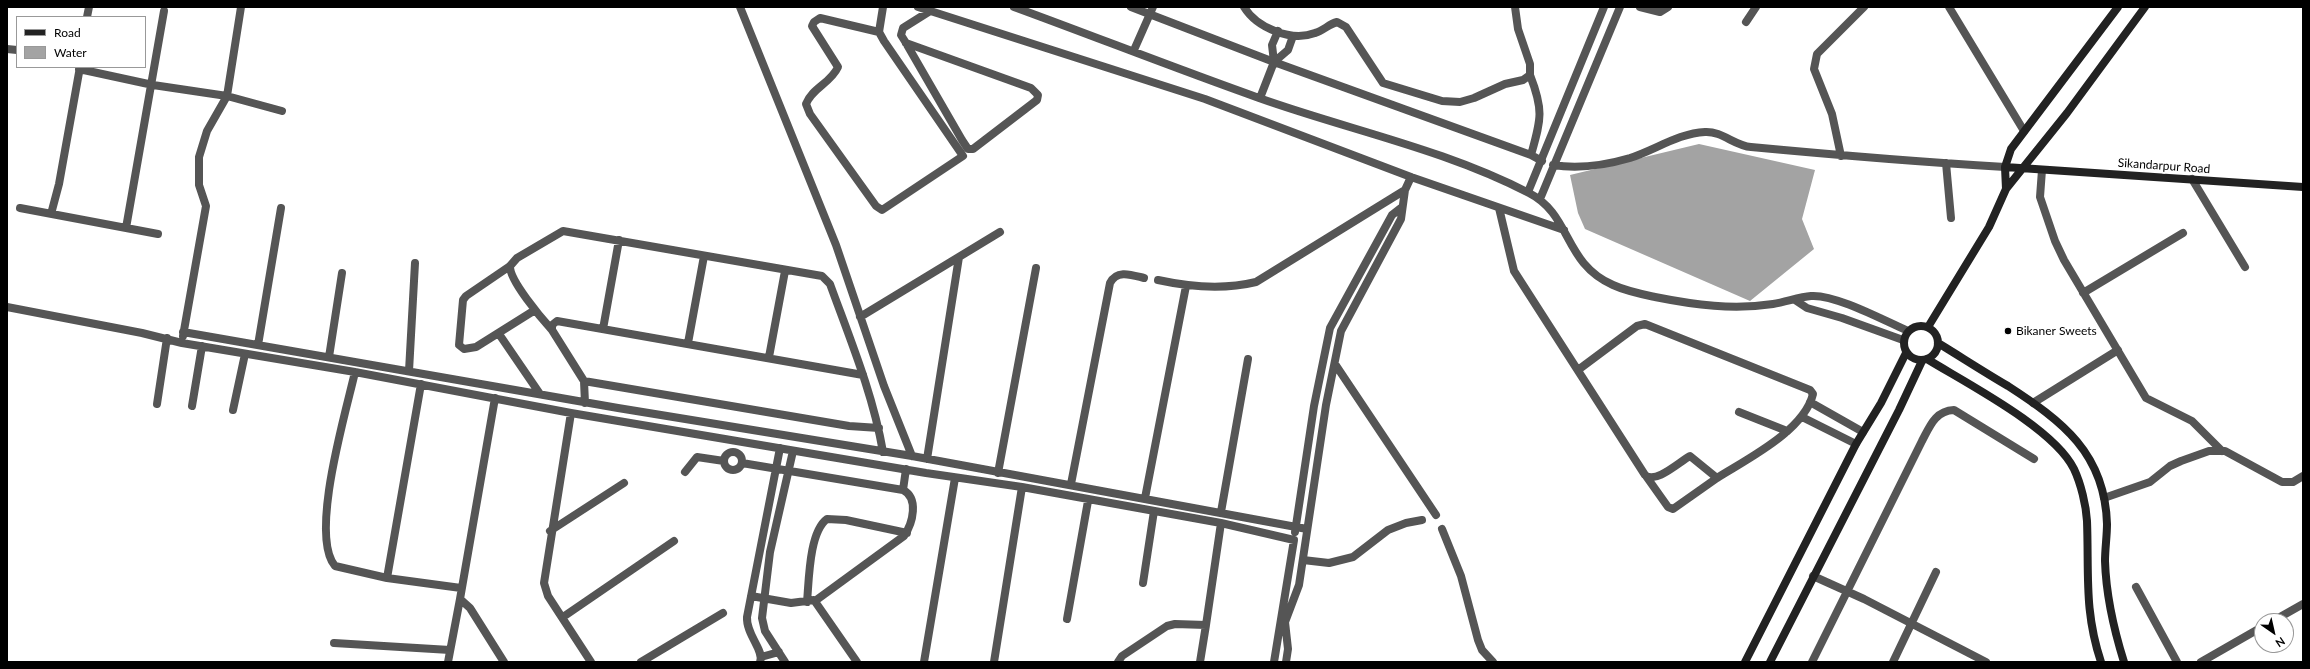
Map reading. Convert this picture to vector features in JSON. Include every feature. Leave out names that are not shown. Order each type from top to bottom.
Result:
[{"type":"street","points":[[182,343],[206,206],[198,185],[199,157],[207,131],[227,96],[240,7]]},
{"type":"street","points":[[740,7],[836,244],[860,317],[912,456]]},
{"type":"street","points":[[879,32],[820,18],[814,22],[812,26],[838,67],[834,77],[809,97],[806,104],[810,114],[876,206],[882,210],[963,156],[879,32],[883,7]]},
{"type":"street","points":[[918,7],[1205,99],[1411,177],[1564,230]]},
{"type":"street","points":[[1014,7],[1134,50],[1260,98],[1442,156],[1490,174],[1528,192],[1551,207],[1564,230],[1569,244],[1587,269],[1612,285],[1632,292],[1724,308],[1767,305],[1811,296],[1830,298],[1908,330]]},
{"type":"street","points":[[1131,7],[1151,10],[1274,62],[1531,155],[1542,161]]},
{"type":"street","points":[[1244,7],[1256,21],[1293,36],[1316,33],[1337,22],[1346,27],[1383,83],[1442,101],[1460,102],[1474,98],[1505,84],[1523,80],[1530,75]]},
{"type":"street","points":[[1515,7],[1518,29],[1530,64],[1530,75],[1540,103],[1541,118],[1531,155]]},
{"type":"street","points":[[1528,192],[1604,7]]},
{"type":"street","points":[[1540,199],[1620,7]]},
{"type":"street","points":[[1640,7],[1660,12],[1668,7]]},
{"type":"street","points":[[1746,22],[1756,7]]},
{"type":"street","points":[[1840,156],[1832,114],[1814,69],[1817,54],[1864,7]]},
{"type":"street","points":[[1949,7],[2024,131]]},
{"type":"street","points":[[2006,189],[2005,167],[2011,149],[2118,7]]},
{"type":"street","points":[[1928,327],[1989,227],[2006,189],[2024,168],[2145,7]]},
{"type":"street","points":[[1134,50],[1151,10]]},
{"type":"street","points":[[906,43],[1031,88],[1038,95],[1037,100],[973,149],[968,149],[901,35],[903,28],[930,11]]},
{"type":"street","points":[[126,228],[153,85],[164,12]]},
{"type":"street","points":[[1274,62],[1272,46],[1278,31]]},
{"type":"street","points":[[1260,98],[1274,62],[1288,50],[1293,36]]},
{"type":"street","points":[[51,214],[59,184],[79,68],[153,85],[227,96],[282,111]]},
{"type":"street","points":[[1553,165],[1572,168],[1630,158],[1665,144],[1705,132],[1714,133],[1745,147],[1840,156],[2005,167]]},
{"type":"street","points":[[1946,163],[1951,218]]},
{"type":"street","name":"Sikandarpur Road","points":[[2005,167],[2303,187]]},
{"type":"street","points":[[2042,170],[2040,197],[2052,234],[2064,260],[2146,398],[2192,421],[2222,450],[2282,482],[2293,482],[2303,476]]},
{"type":"street","points":[[1286,662],[1288,645],[1282,627],[1298,591],[1326,405],[1341,331],[1401,219],[1401,208],[1405,190],[1411,177]]},
{"type":"street","points":[[2192,180],[2245,267]]},
{"type":"street","points":[[1158,280],[1186,286],[1239,286],[1266,278],[1405,190]]},
{"type":"street","points":[[20,208],[158,234]]},
{"type":"street","points":[[258,345],[281,208]]},
{"type":"street","points":[[1274,662],[1282,627],[1314,406],[1330,328],[1392,215],[1401,208]]},
{"type":"street","points":[[1499,208],[1514,271],[1645,475],[1668,507],[1673,509],[1787,431],[1802,416],[1813,394],[1810,390],[1645,324],[1637,326],[1578,370]]},
{"type":"street","points":[[535,310],[499,334],[469,349],[461,348],[458,343],[463,300],[466,296],[510,266],[517,258],[564,231],[785,271],[822,276],[830,284],[863,375],[879,428],[883,452]]},
{"type":"street","points":[[860,317],[1000,232]]},
{"type":"street","points":[[2083,292],[2183,233]]},
{"type":"street","points":[[603,329],[619,240]]},
{"type":"street","points":[[688,344],[704,256]]},
{"type":"street","points":[[927,459],[959,257]]},
{"type":"street","points":[[409,371],[415,264]]},
{"type":"street","points":[[510,266],[512,275],[535,310],[552,330],[584,381],[586,403]]},
{"type":"street","points":[[998,473],[1036,268]]},
{"type":"street","points":[[770,357],[785,271]]},
{"type":"street","points":[[328,357],[342,273]]},
{"type":"street","points":[[1071,484],[1110,283],[1114,276],[1121,274],[1144,278]]},
{"type":"street","points":[[1145,498],[1186,286]]},
{"type":"street","points":[[1795,300],[1807,308],[1842,318],[1903,340]]},
{"type":"street","points":[[7,307],[168,338],[182,343],[355,372],[571,413],[955,478],[1022,487],[1088,501],[1154,511],[1305,541]]},
{"type":"street","points":[[552,330],[552,325],[557,321],[770,357],[863,375]]},
{"type":"street","points":[[1770,662],[1925,360],[1936,351],[1938,342],[1936,334],[1928,327],[1918,326],[1908,330],[1903,340],[1906,353],[1913,359],[1925,360],[1994,400],[2046,435],[2073,468],[2081,491],[2087,520],[2088,603],[2092,636],[2101,662]]},
{"type":"street","points":[[183,332],[586,403],[912,456],[998,473],[1071,484],[1307,529]]},
{"type":"street","points":[[499,334],[540,394]]},
{"type":"street","points":[[158,404],[168,338]]},
{"type":"street","points":[[1938,342],[2033,403],[2064,425],[2077,439],[2088,456],[2104,498],[2107,524],[2105,562],[2110,601],[2118,643],[2124,662]]},
{"type":"street","points":[[192,406],[202,346]]},
{"type":"street","points":[[2033,403],[2118,350]]},
{"type":"street","points":[[1746,662],[1856,444],[1881,403],[1906,353]]},
{"type":"street","points":[[233,410],[244,354]]},
{"type":"street","points":[[1221,512],[1248,359]]},
{"type":"street","points":[[1335,364],[1436,515]]},
{"type":"street","points":[[355,372],[328,496],[325,537],[331,562],[334,566],[387,578],[461,588]]},
{"type":"street","points":[[584,381],[849,426],[879,428]]},
{"type":"street","points":[[387,578],[421,384]]},
{"type":"street","points":[[448,662],[494,398]]},
{"type":"street","points":[[1810,402],[1863,432]]},
{"type":"street","points":[[616,420],[618,408]]},
{"type":"street","points":[[1812,662],[1848,593],[1922,440],[1937,415],[1944,410],[1954,410],[2034,459]]},
{"type":"street","points":[[1739,412],[1787,431]]},
{"type":"street","points":[[571,413],[550,531],[544,582],[548,596],[591,662]]},
{"type":"street","points":[[1802,416],[1856,444]]},
{"type":"street","points":[[832,456],[833,443]]},
{"type":"street","points":[[779,652],[761,660],[746,625],[780,448]]},
{"type":"street","points":[[2104,498],[2150,482],[2170,466],[2181,461],[2208,451],[2222,450]]},
{"type":"street","points":[[785,662],[763,627],[762,618],[770,552],[790,470],[793,451]]},
{"type":"street","points":[[734,452],[741,457],[742,463],[739,468],[730,470],[724,461],[726,455],[734,452]]},
{"type":"street","points":[[1645,475],[1651,478],[1656,477],[1690,456],[1717,478]]},
{"type":"street","points":[[685,472],[697,457],[724,461]]},
{"type":"street","points":[[742,463],[776,467],[903,490],[911,495],[913,502],[907,533],[899,541],[811,602],[791,603],[751,596]]},
{"type":"street","points":[[903,490],[906,469]]},
{"type":"street","points":[[924,662],[955,478]]},
{"type":"street","points":[[550,531],[624,483]]},
{"type":"street","points":[[994,662],[1022,487]]},
{"type":"street","points":[[1108,504],[1109,492]]},
{"type":"street","points":[[1067,619],[1088,501]]},
{"type":"street","points":[[1143,583],[1154,511]]},
{"type":"street","points":[[857,662],[811,602],[814,541],[820,525],[827,519],[846,520],[907,533]]},
{"type":"street","points":[[1303,560],[1330,563],[1352,557],[1388,530],[1406,523],[1422,520]]},
{"type":"street","points":[[1200,662],[1221,524]]},
{"type":"street","points":[[1442,528],[1461,576],[1478,640],[1482,650],[1493,662]]},
{"type":"street","points":[[563,617],[674,541]]},
{"type":"street","points":[[1893,662],[1936,572]]},
{"type":"street","points":[[1813,576],[1912,624],[1976,659],[1986,662]]},
{"type":"street","points":[[2136,587],[2177,662]]},
{"type":"street","points":[[460,599],[470,608],[504,662]]},
{"type":"street","points":[[2287,613],[2303,604]]},
{"type":"street","points":[[640,662],[724,613]]},
{"type":"street","points":[[1118,662],[1122,656],[1167,626],[1175,624],[1206,625]]},
{"type":"street","points":[[2201,662],[2254,632]]},
{"type":"street","points":[[334,643],[450,650]]},
{"type":"water","points":[[1699,144],[1815,170],[1802,219],[1814,249],[1750,301],[1585,229],[1578,213],[1570,175]]},
{"type":"place","name":"Bikaner Sweets","points":[[2008,331]]}]
